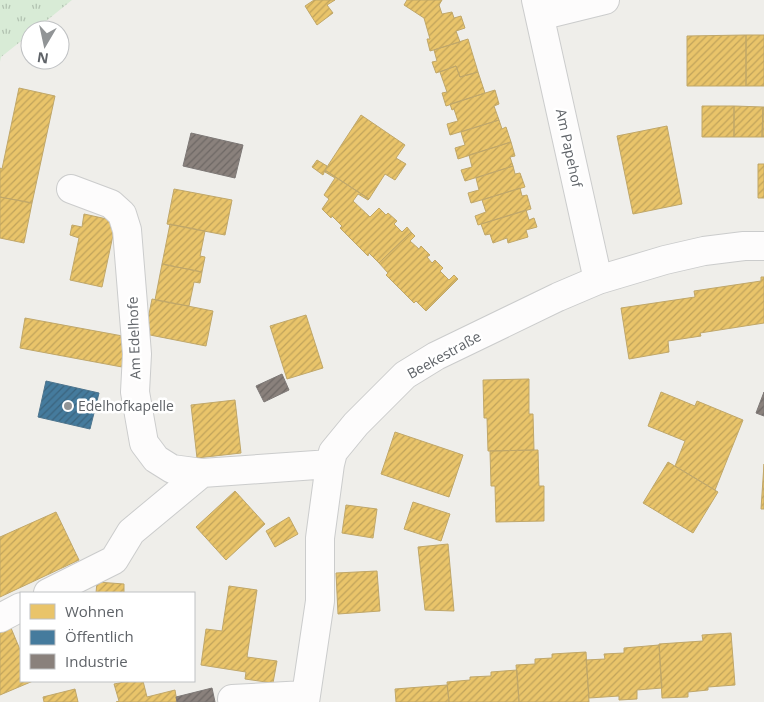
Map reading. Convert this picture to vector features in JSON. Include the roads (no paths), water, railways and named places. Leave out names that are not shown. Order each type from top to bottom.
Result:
[{"type":"street","name":"Am Papehof","points":[[598,280],[538,8],[606,0]]},
{"type":"street","name":"Am Edelhofe","points":[[71,189],[111,204],[122,214],[127,230],[137,354],[135,392],[144,443],[156,459],[172,469],[202,473],[330,464]]},
{"type":"street","name":"Beekestraße","points":[[305,699],[320,601],[320,538],[333,452],[356,424],[405,375],[436,356],[558,297],[598,280],[665,260],[704,251],[744,246],[764,246]]},
{"type":"street","points":[[50,592],[114,560],[131,532],[202,473]]},
{"type":"street","points":[[0,618],[20,608]]},
{"type":"street","points":[[232,699],[305,699]]},
{"type":"place","name":"Edelhofkapelle","points":[[68,406]]}]
